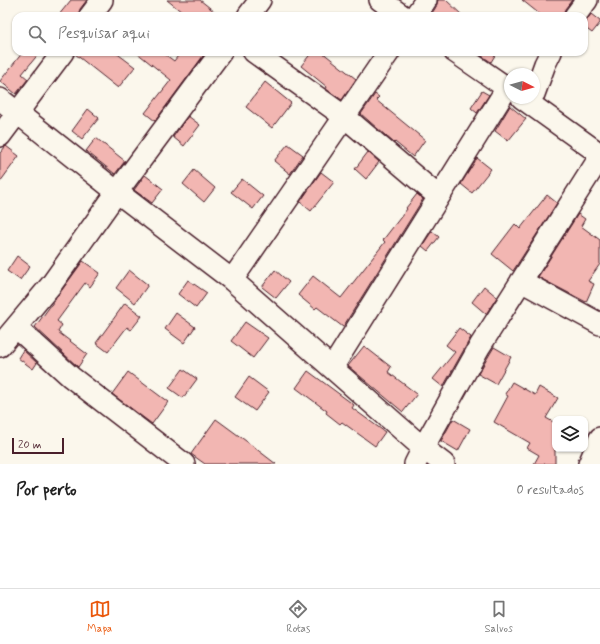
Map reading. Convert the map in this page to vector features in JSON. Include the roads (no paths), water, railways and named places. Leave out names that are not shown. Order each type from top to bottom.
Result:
[{"type":"street","points":[[93,12],[102,0]]},
{"type":"street","points":[[251,12],[260,0]]},
{"type":"street","points":[[380,0],[397,12]]},
{"type":"street","points":[[417,12],[426,0]]},
{"type":"street","points":[[578,12],[587,0]]},
{"type":"street","points":[[0,136],[60,56]]},
{"type":"street","points":[[0,346],[51,285],[117,192],[218,56]]},
{"type":"street","points":[[260,56],[344,117],[439,197]]},
{"type":"street","points":[[232,280],[386,56]]},
{"type":"street","points":[[461,56],[504,83]]},
{"type":"street","points":[[540,71],[549,56]]},
{"type":"street","points":[[0,99],[117,192],[232,280],[332,368],[419,456],[444,464]]},
{"type":"street","points":[[332,368],[439,197],[516,104]]},
{"type":"street","points":[[419,456],[480,346],[600,155],[535,104]]},
{"type":"street","points":[[521,281],[600,324]]},
{"type":"street","points":[[16,327],[71,377],[184,464]]},
{"type":"street","points":[[589,464],[600,438]]}]
